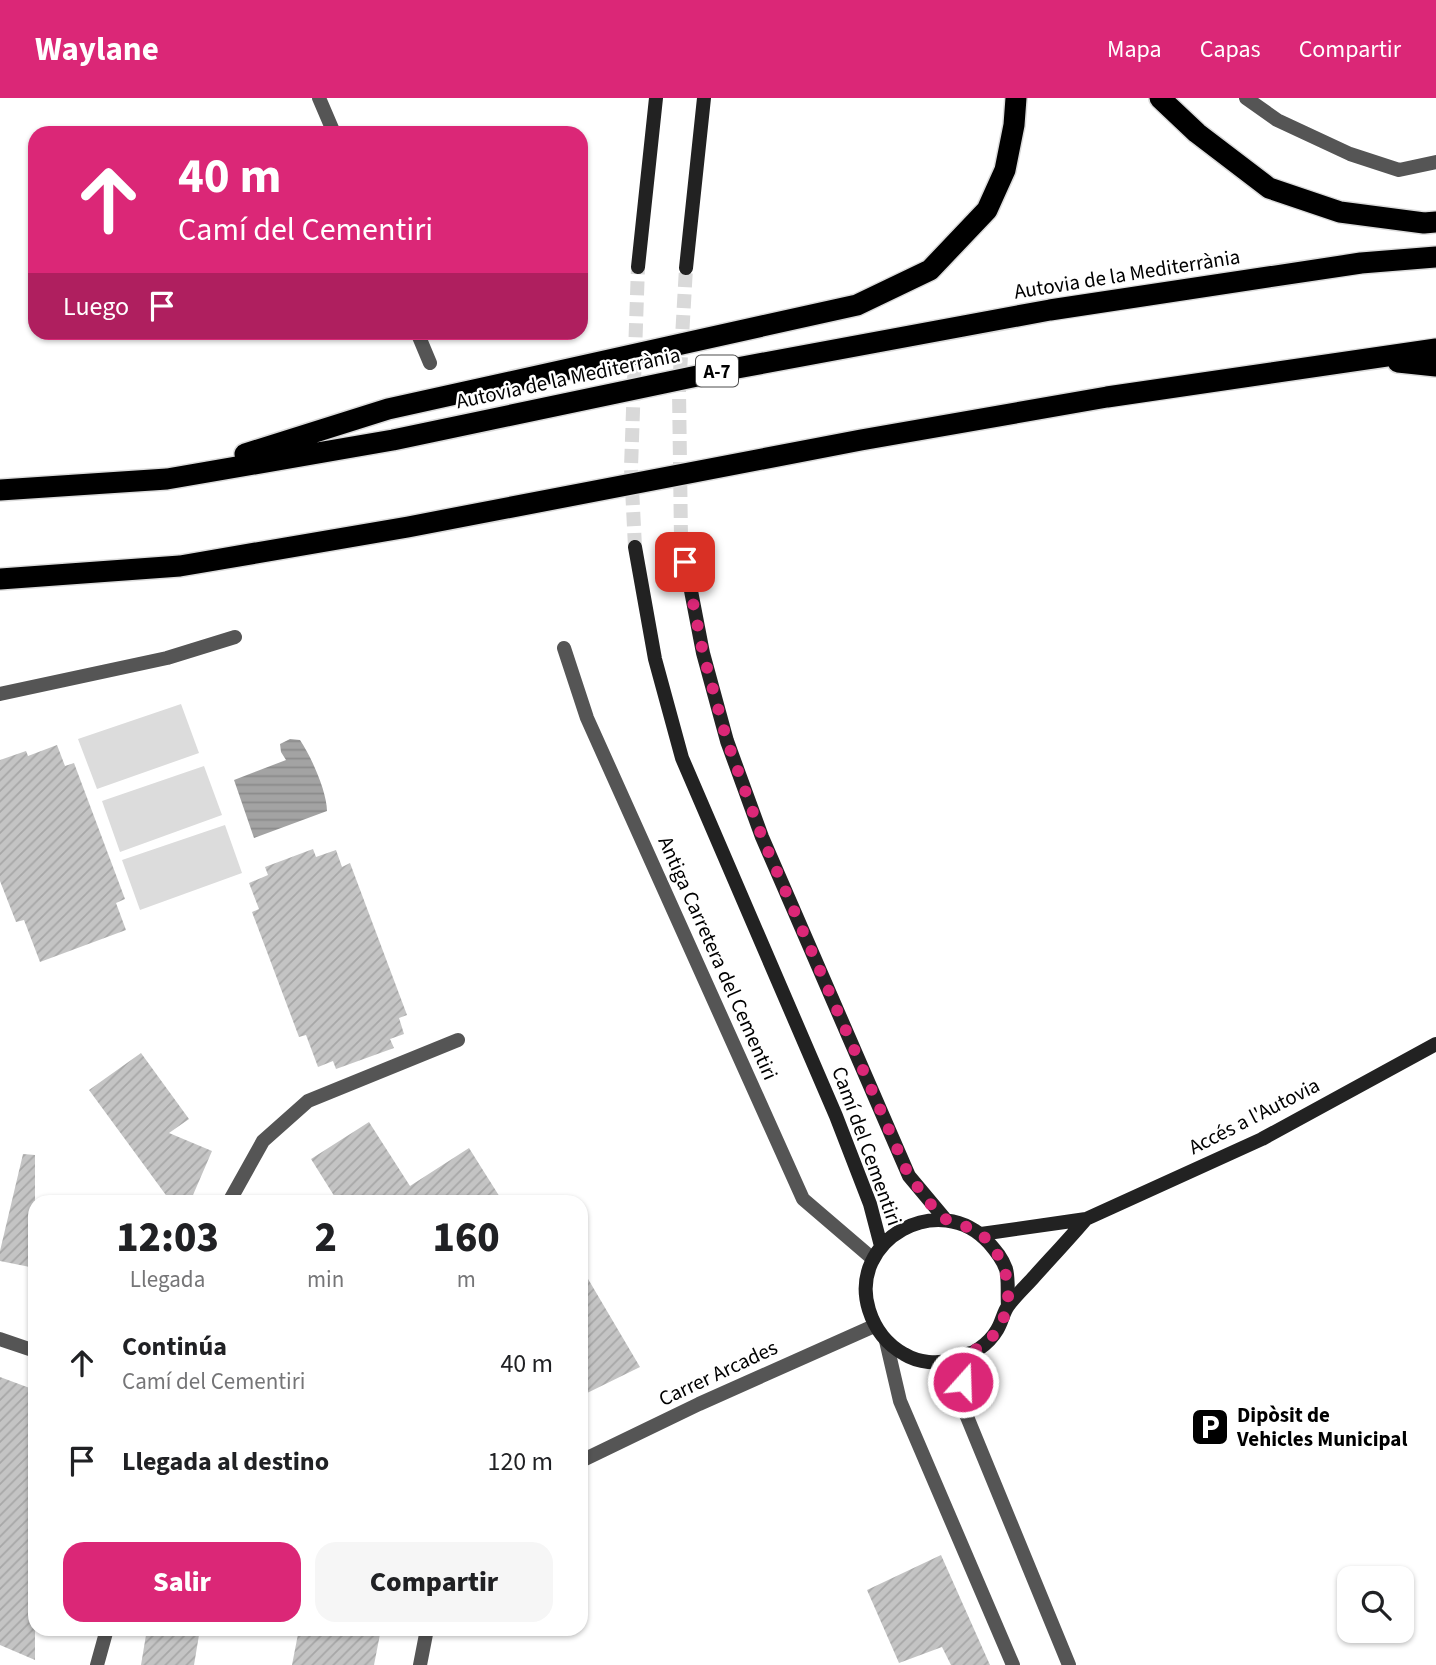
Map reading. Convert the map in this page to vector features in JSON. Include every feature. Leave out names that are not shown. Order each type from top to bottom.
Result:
[{"type":"highway","points":[[167,479],[388,409],[857,305],[930,270],[987,210],[1005,170],[1014,125],[1016,98]]},
{"type":"highway","points":[[1160,98],[1197,133],[1269,188],[1340,212],[1424,223],[1436,222]]},
{"type":"highway","name":"Autovia de la Mediterrània","points":[[0,490],[167,479],[393,440],[721,370],[1050,310],[1361,263],[1436,257]]},
{"type":"highway","points":[[0,579],[180,566],[408,527],[1080,401],[1436,349]]},
{"type":"highway","points":[[1368,358],[1436,366]]},
{"type":"street","points":[[319,98],[331,126]]},
{"type":"street","points":[[638,267],[656,98]]},
{"type":"street","points":[[686,268],[704,98]]},
{"type":"street","points":[[1246,98],[1276,120],[1350,154],[1399,170],[1436,162]]},
{"type":"street","points":[[420,340],[430,363]]},
{"type":"street","name":"Camí del Cementiri","points":[[681,539],[703,653],[727,741],[762,837],[909,1176],[945,1219]]},
{"type":"street","name":"Camí del Cementiri","points":[[635,547],[655,659],[682,758],[836,1116],[870,1203],[881,1246]]},
{"type":"street","points":[[0,694],[167,658],[235,637]]},
{"type":"street","name":"Antiga Carretera del Cementiri","points":[[564,648],[587,718],[803,1199],[873,1259]]},
{"type":"street","points":[[233,1195],[263,1141],[308,1101],[458,1040]]},
{"type":"street","name":"Accés a l'Autovia","points":[[1086,1219],[1262,1139],[1436,1044]]},
{"type":"street","points":[[1008,1306],[1007,1271],[999,1254],[981,1234],[967,1225],[945,1219],[925,1220],[901,1229],[881,1246],[865,1278],[865,1299],[874,1326],[886,1341],[905,1356],[938,1363],[958,1360],[987,1343],[997,1331],[1008,1306],[1086,1219]]},
{"type":"street","points":[[981,1234],[1086,1219]]},
{"type":"street","name":"Carrer Arcades","points":[[588,1458],[699,1404],[874,1326]]},
{"type":"street","points":[[0,1339],[28,1349]]},
{"type":"street","points":[[886,1341],[900,1401],[1013,1665]]},
{"type":"street","points":[[970,1353],[963,1382],[963,1407],[1069,1665]]},
{"type":"street","points":[[97,1665],[105,1636]]},
{"type":"street","points":[[420,1665],[426,1636]]},
{"type":"shaded area","points":[[181,704],[199,753],[97,789],[78,739]]},
{"type":"shaded area","points":[[290,739],[300,740],[309,755],[321,784],[327,811],[254,838],[234,780],[286,760],[280,744]]},
{"type":"shaded area","points":[[204,766],[222,815],[120,852],[102,801]]},
{"type":"shaded area","points":[[225,825],[242,873],[140,910],[122,860]]},
{"type":"building","points":[[57,745],[65,766],[74,763],[125,899],[116,903],[126,930],[40,962],[24,920],[16,922],[0,881],[0,760],[26,751],[28,756]]},
{"type":"building","points":[[313,849],[316,857],[336,850],[342,867],[350,863],[407,1015],[399,1018],[404,1034],[390,1039],[394,1048],[336,1069],[333,1061],[318,1067],[306,1035],[299,1037],[252,912],[259,909],[249,883],[268,875],[265,867]]},
{"type":"building","points":[[141,1053],[189,1119],[169,1133],[212,1151],[193,1195],[166,1195],[89,1090]]},
{"type":"building","points":[[369,1122],[410,1186],[469,1148],[499,1195],[334,1195],[311,1159]]},
{"type":"building","points":[[23,1154],[35,1155],[35,1195],[28,1195],[28,1267],[0,1261],[0,1251]]},
{"type":"building","points":[[588,1279],[640,1367],[588,1393]]},
{"type":"building","points":[[0,1377],[28,1387],[28,1636],[35,1636],[35,1660],[0,1645]]},
{"type":"building","points":[[941,1555],[990,1665],[951,1665],[942,1647],[899,1663],[867,1590]]},
{"type":"building","points":[[146,1636],[199,1636],[194,1665],[141,1665]]},
{"type":"building","points":[[298,1636],[380,1636],[374,1665],[292,1665]]},
{"type":"tunnel","points":[[635,547],[631,468],[638,267]]},
{"type":"tunnel","points":[[681,539],[679,390],[686,268]]},
{"type":"place","name":"Dipòsit de Vehicles Municipal","points":[[1210,1427]]},
{"type":"route","points":[[685,562],[703,653],[727,741],[762,837],[909,1176],[945,1219],[967,1225],[981,1234],[999,1254],[1007,1271],[1008,1306],[997,1331],[987,1343],[970,1353],[963,1382]]}]
